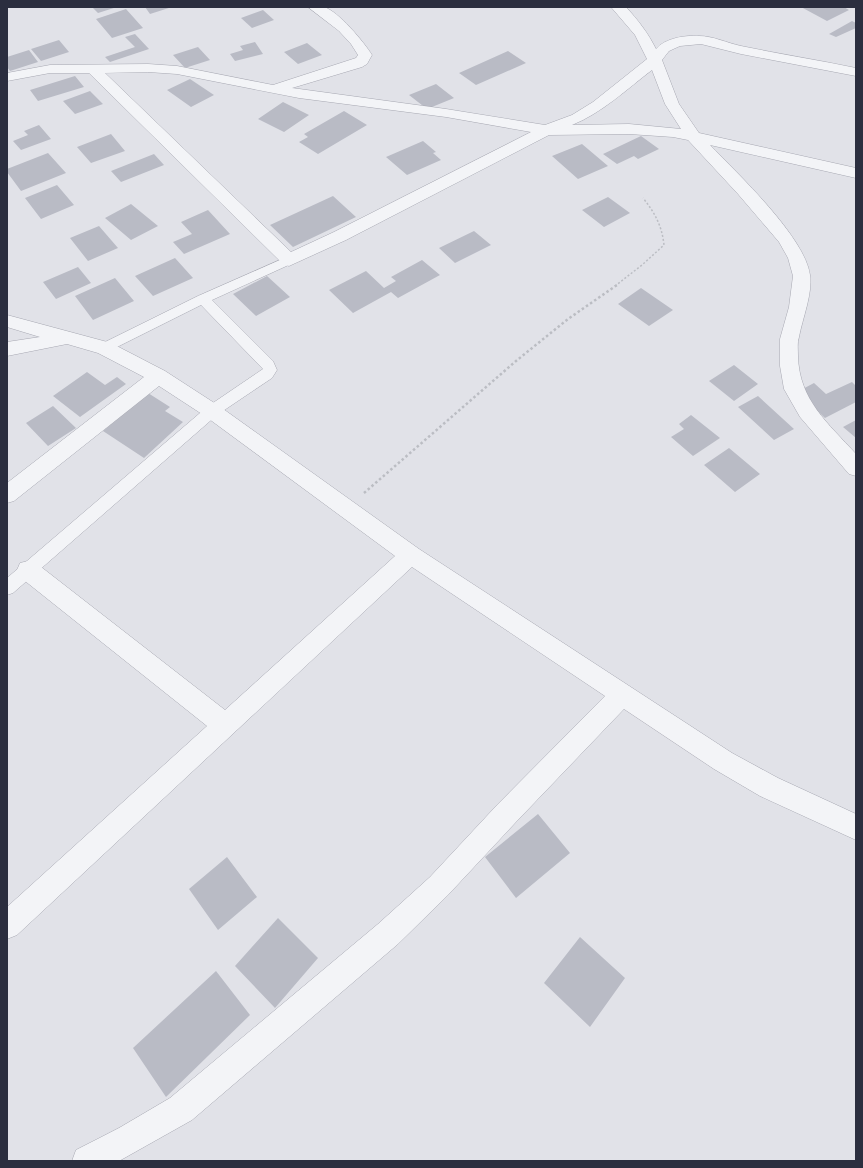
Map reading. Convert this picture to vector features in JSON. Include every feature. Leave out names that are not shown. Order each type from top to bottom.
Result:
[{"type":"street","points":[[274,89],[362,61],[365,55],[360,45],[327,14],[315,7]]},
{"type":"street","points":[[618,7],[631,20],[642,35],[672,104],[693,136],[744,190],[786,239],[797,258],[802,276],[798,307],[789,339],[789,366],[794,389],[807,412],[856,468]]},
{"type":"street","points":[[92,68],[288,260],[340,236],[546,130],[577,118],[598,105],[654,60],[664,48],[675,43],[701,40],[741,50],[856,72]]},
{"type":"street","points":[[7,77],[50,69],[148,68],[177,70],[299,94],[446,114],[546,130],[629,129],[673,132],[856,173]]},
{"type":"street","points":[[7,321],[104,348],[158,376],[212,411],[411,555],[723,760],[769,788],[856,827]]},
{"type":"street","points":[[7,349],[70,338]]},
{"type":"street","points":[[7,495],[158,376]]},
{"type":"street","points":[[7,925],[411,555]]},
{"type":"street","points":[[28,570],[225,725]]},
{"type":"street","points":[[87,1161],[130,1139],[180,1110],[388,934],[439,886],[623,694]]},
{"type":"lane","points":[[104,348],[203,299],[288,260]]},
{"type":"lane","points":[[7,588],[212,411],[267,374],[270,370],[268,365],[203,299]]},
{"type":"path","points":[[346,509],[455,411],[568,319],[610,290],[664,245],[664,233],[659,218],[643,198]]},
{"type":"building","points":[[92,7],[117,7],[98,13]]},
{"type":"building","points":[[145,7],[172,7],[150,14]]},
{"type":"building","points":[[801,7],[844,7],[849,10],[827,21]]},
{"type":"building","points":[[126,9],[143,28],[112,38],[96,19]]},
{"type":"building","points":[[263,10],[274,20],[252,28],[241,18]]},
{"type":"building","points":[[852,21],[856,23],[856,28],[836,37],[829,34]]},
{"type":"building","points":[[135,34],[149,49],[110,62],[105,57],[135,47],[125,37]]},
{"type":"building","points":[[59,40],[69,52],[41,61],[31,49]]},
{"type":"building","points":[[255,42],[263,54],[235,61],[230,54],[243,50],[240,46]]},
{"type":"building","points":[[307,43],[322,55],[298,64],[284,52]]},
{"type":"building","points":[[198,47],[210,60],[185,68],[173,55]]},
{"type":"building","points":[[29,50],[38,62],[10,71],[7,67],[7,57]]},
{"type":"building","points":[[508,51],[526,63],[476,85],[459,73]]},
{"type":"building","points":[[75,76],[84,87],[38,101],[30,90]]},
{"type":"building","points":[[190,79],[214,95],[191,107],[167,90]]},
{"type":"building","points":[[436,84],[454,98],[427,109],[409,95]]},
{"type":"building","points":[[90,91],[103,104],[75,114],[63,101]]},
{"type":"building","points":[[283,102],[309,115],[284,132],[258,119]]},
{"type":"building","points":[[344,111],[367,125],[318,154],[299,142],[308,137],[304,134]]},
{"type":"building","points":[[39,125],[51,139],[21,150],[13,141],[28,135],[24,131]]},
{"type":"building","points":[[111,134],[125,151],[91,163],[77,147]]},
{"type":"building","points":[[641,136],[659,149],[638,159],[634,156],[617,164],[603,154]]},
{"type":"building","points":[[423,141],[436,152],[433,153],[441,160],[407,175],[386,157]]},
{"type":"building","points":[[582,144],[608,166],[578,179],[552,156]]},
{"type":"building","points":[[48,153],[66,173],[21,191],[7,172],[7,169]]},
{"type":"building","points":[[154,154],[164,165],[121,182],[111,171]]},
{"type":"building","points":[[57,185],[74,205],[41,219],[25,198]]},
{"type":"building","points":[[333,196],[356,217],[293,247],[270,225]]},
{"type":"building","points":[[608,197],[630,213],[604,227],[582,210]]},
{"type":"building","points":[[131,204],[158,226],[131,240],[105,218]]},
{"type":"building","points":[[208,210],[230,234],[184,254],[173,242],[192,234],[181,222]]},
{"type":"building","points":[[99,226],[118,248],[88,261],[70,238]]},
{"type":"building","points":[[474,231],[491,245],[455,263],[439,248]]},
{"type":"building","points":[[175,258],[193,278],[153,296],[135,276]]},
{"type":"building","points":[[422,260],[440,275],[398,298],[391,292],[353,313],[329,290],[366,271],[384,288],[396,281],[391,277]]},
{"type":"building","points":[[78,267],[91,283],[56,299],[43,282]]},
{"type":"building","points":[[267,276],[290,297],[256,316],[233,294]]},
{"type":"building","points":[[115,278],[134,301],[93,320],[75,296]]},
{"type":"building","points":[[641,288],[673,310],[649,326],[618,304]]},
{"type":"building","points":[[734,365],[758,384],[734,401],[709,381]]},
{"type":"building","points":[[87,372],[105,385],[117,377],[126,384],[80,417],[53,396]]},
{"type":"building","points":[[852,382],[856,386],[856,402],[825,418],[797,392],[814,383],[826,394]]},
{"type":"building","points":[[148,393],[170,407],[165,411],[183,422],[144,458],[103,431]]},
{"type":"building","points":[[758,396],[794,429],[774,440],[738,407]]},
{"type":"building","points":[[53,406],[76,428],[48,446],[26,423]]},
{"type":"building","points":[[691,415],[720,438],[693,456],[671,437],[684,429],[679,424]]},
{"type":"building","points":[[856,420],[856,438],[843,427]]},
{"type":"building","points":[[729,448],[760,474],[735,492],[704,465]]},
{"type":"building","points":[[538,814],[570,853],[516,898],[485,857]]},
{"type":"building","points":[[227,857],[257,897],[218,930],[189,889]]},
{"type":"building","points":[[278,918],[318,958],[275,1008],[235,966]]},
{"type":"building","points":[[580,937],[625,978],[590,1027],[544,983]]},
{"type":"building","points":[[216,971],[250,1015],[166,1097],[133,1048]]}]
